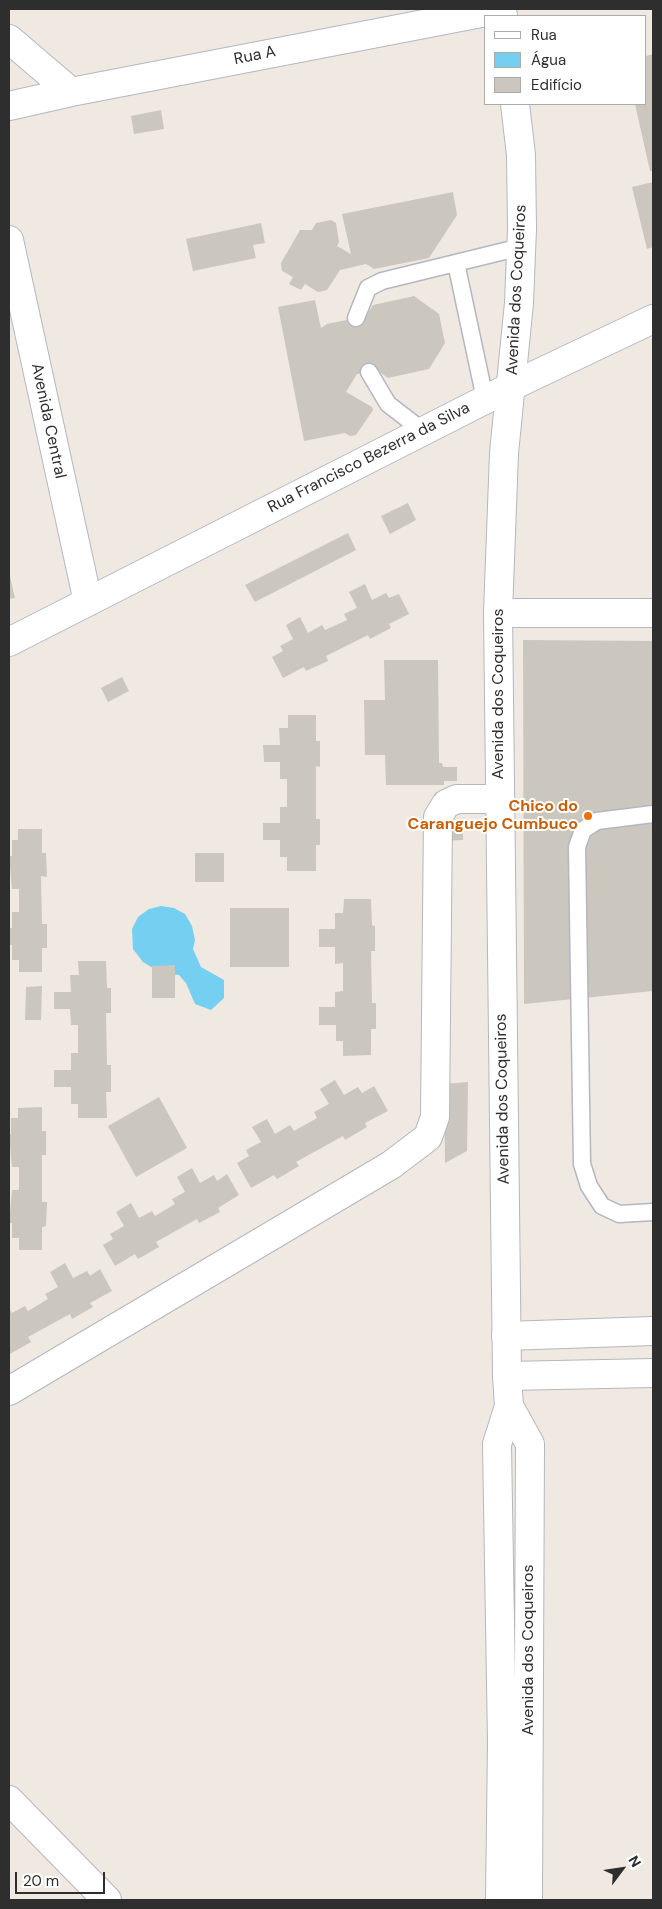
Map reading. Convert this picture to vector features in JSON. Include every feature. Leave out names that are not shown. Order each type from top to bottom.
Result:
[{"type":"street","name":"Rua A","points":[[9,106],[71,92],[502,9]]},
{"type":"street","points":[[9,39],[71,92]]},
{"type":"street","name":"Avenida dos Coqueiros","points":[[500,1900],[502,1742],[497,1444],[509,1406],[506,1336],[498,613],[504,452],[512,386],[521,247],[521,155],[515,105]]},
{"type":"street","name":"Avenida Central","points":[[9,240],[88,602]]},
{"type":"street","name":"Rua Francisco Bezerra da Silva","points":[[9,642],[485,399],[653,319]]},
{"type":"street","points":[[498,613],[653,614]]},
{"type":"street","points":[[9,1392],[391,1165],[428,1137],[435,1117],[438,817],[446,804],[457,799],[500,799]]},
{"type":"street","points":[[506,1336],[653,1331]]},
{"type":"street","points":[[507,1376],[653,1373]]},
{"type":"street","name":"Avenida dos Coqueiros","points":[[509,1406],[530,1444],[528,1900]]},
{"type":"street","points":[[9,1800],[107,1900]]},
{"type":"lane","points":[[356,318],[368,288],[382,281],[521,247]]},
{"type":"lane","points":[[456,263],[485,399]]},
{"type":"lane","points":[[368,372],[388,404],[423,431]]},
{"type":"lane","points":[[653,814],[597,821],[583,830],[577,847],[582,1164],[589,1186],[602,1206],[619,1214],[653,1212]]},
{"type":"water","points":[[161,906],[174,908],[185,914],[192,926],[195,940],[193,949],[201,967],[224,980],[224,998],[211,1010],[195,1004],[186,983],[179,975],[163,974],[143,962],[133,949],[132,929],[138,917],[149,909]]},
{"type":"building","points":[[653,54],[653,171],[650,171],[635,105],[647,105],[647,56]]},
{"type":"building","points":[[161,110],[164,129],[134,134],[131,116]]},
{"type":"building","points":[[653,182],[653,247],[647,249],[632,187]]},
{"type":"building","points":[[453,192],[457,215],[429,258],[374,269],[366,264],[340,270],[327,290],[318,292],[305,284],[301,290],[289,284],[293,277],[282,271],[281,263],[300,230],[312,230],[316,223],[331,220],[336,223],[339,242],[337,246],[351,254],[342,214]]},
{"type":"building","points":[[261,223],[265,243],[253,245],[256,258],[193,271],[186,239]]},
{"type":"building","points":[[414,296],[439,314],[445,343],[429,369],[388,378],[377,370],[357,374],[346,392],[372,407],[373,410],[356,435],[350,436],[345,433],[304,441],[278,307],[315,300],[321,328],[327,324],[366,316],[373,305]]},
{"type":"building","points":[[408,503],[416,520],[390,534],[381,516]]},
{"type":"building","points":[[348,533],[356,550],[255,602],[245,585]]},
{"type":"building","points":[[9,572],[15,598],[9,599]]},
{"type":"building","points":[[365,584],[372,600],[386,593],[389,598],[399,594],[409,614],[389,624],[391,628],[370,639],[368,635],[326,656],[328,661],[306,671],[304,667],[283,678],[272,657],[283,651],[280,646],[293,639],[286,625],[300,617],[308,633],[322,625],[325,630],[347,620],[344,614],[357,608],[349,592]]},
{"type":"building","name":"Chico do Caranguejo Cumbuco","points":[[523,640],[653,641],[653,991],[524,1004]]},
{"type":"building","points":[[384,660],[438,660],[439,763],[442,763],[443,767],[457,767],[457,781],[444,781],[444,785],[386,785],[385,755],[365,755],[364,700],[385,700]]},
{"type":"building","points":[[122,677],[129,691],[108,702],[101,688]]},
{"type":"building","points":[[288,715],[316,715],[316,741],[320,741],[320,767],[316,766],[316,819],[320,819],[320,845],[316,845],[316,871],[287,871],[287,857],[280,857],[280,840],[263,840],[263,823],[280,823],[280,807],[287,807],[287,779],[280,779],[280,762],[264,762],[263,745],[280,745],[279,728],[288,728]]},
{"type":"building","points":[[442,826],[463,826],[463,840],[442,841]]},
{"type":"building","points":[[18,829],[42,829],[42,853],[46,853],[47,877],[41,876],[42,924],[47,924],[47,948],[42,948],[42,972],[19,972],[19,960],[12,960],[12,945],[9,945],[9,928],[12,928],[12,912],[19,912],[19,889],[12,889],[9,856],[12,856],[12,840],[18,840]]},
{"type":"building","points":[[195,853],[224,853],[224,882],[195,882]]},
{"type":"building","points":[[344,899],[371,899],[372,925],[375,926],[375,951],[371,951],[372,1003],[376,1003],[376,1029],[371,1029],[371,1055],[343,1056],[343,1041],[336,1041],[336,1025],[319,1025],[319,1007],[335,1007],[335,992],[343,991],[343,963],[335,964],[335,947],[319,947],[319,929],[335,929],[335,913],[343,913]]},
{"type":"building","points":[[230,908],[289,908],[289,967],[230,967]]},
{"type":"building","points":[[78,961],[106,961],[107,988],[111,988],[111,1013],[106,1013],[107,1065],[111,1065],[111,1092],[106,1092],[107,1118],[78,1118],[78,1104],[71,1104],[71,1087],[54,1087],[54,1070],[71,1070],[71,1053],[78,1053],[78,1025],[71,1025],[70,1009],[54,1009],[54,992],[71,992],[70,975],[79,975]]},
{"type":"building","points":[[175,965],[175,998],[152,998],[152,966]]},
{"type":"building","points":[[42,986],[41,1020],[25,1020],[26,987]]},
{"type":"building","points":[[335,1080],[344,1095],[358,1087],[362,1093],[374,1086],[388,1111],[365,1123],[367,1127],[345,1140],[343,1136],[296,1162],[299,1166],[277,1179],[274,1175],[251,1188],[237,1163],[249,1156],[246,1150],[261,1142],[252,1127],[267,1119],[275,1134],[290,1125],[294,1131],[317,1118],[314,1112],[329,1104],[320,1089]]},
{"type":"building","points":[[468,1082],[467,1151],[445,1163],[444,1084]]},
{"type":"building","points":[[159,1097],[187,1148],[136,1177],[108,1126]]},
{"type":"building","points":[[42,1107],[42,1131],[46,1131],[46,1155],[42,1155],[42,1202],[47,1202],[46,1226],[42,1227],[42,1250],[19,1250],[19,1238],[12,1238],[12,1223],[9,1223],[12,1190],[19,1190],[19,1167],[12,1167],[9,1134],[11,1134],[11,1118],[18,1118],[18,1108]]},
{"type":"building","points":[[192,1168],[200,1183],[214,1175],[217,1181],[227,1174],[239,1195],[218,1208],[220,1212],[199,1223],[197,1219],[156,1242],[159,1247],[138,1259],[135,1254],[115,1266],[103,1245],[113,1239],[110,1234],[124,1226],[116,1212],[131,1203],[139,1218],[152,1211],[155,1216],[175,1204],[172,1199],[185,1192],[177,1177]]},
{"type":"building","points":[[65,1263],[73,1278],[87,1271],[90,1276],[100,1269],[112,1291],[90,1303],[93,1307],[72,1319],[70,1314],[28,1337],[31,1342],[10,1354],[9,1308],[12,1313],[25,1306],[28,1311],[48,1299],[45,1294],[58,1287],[50,1272]]},
{"type":"place","name":"Chico do Caranguejo Cumbuco","points":[[588,816]]}]
